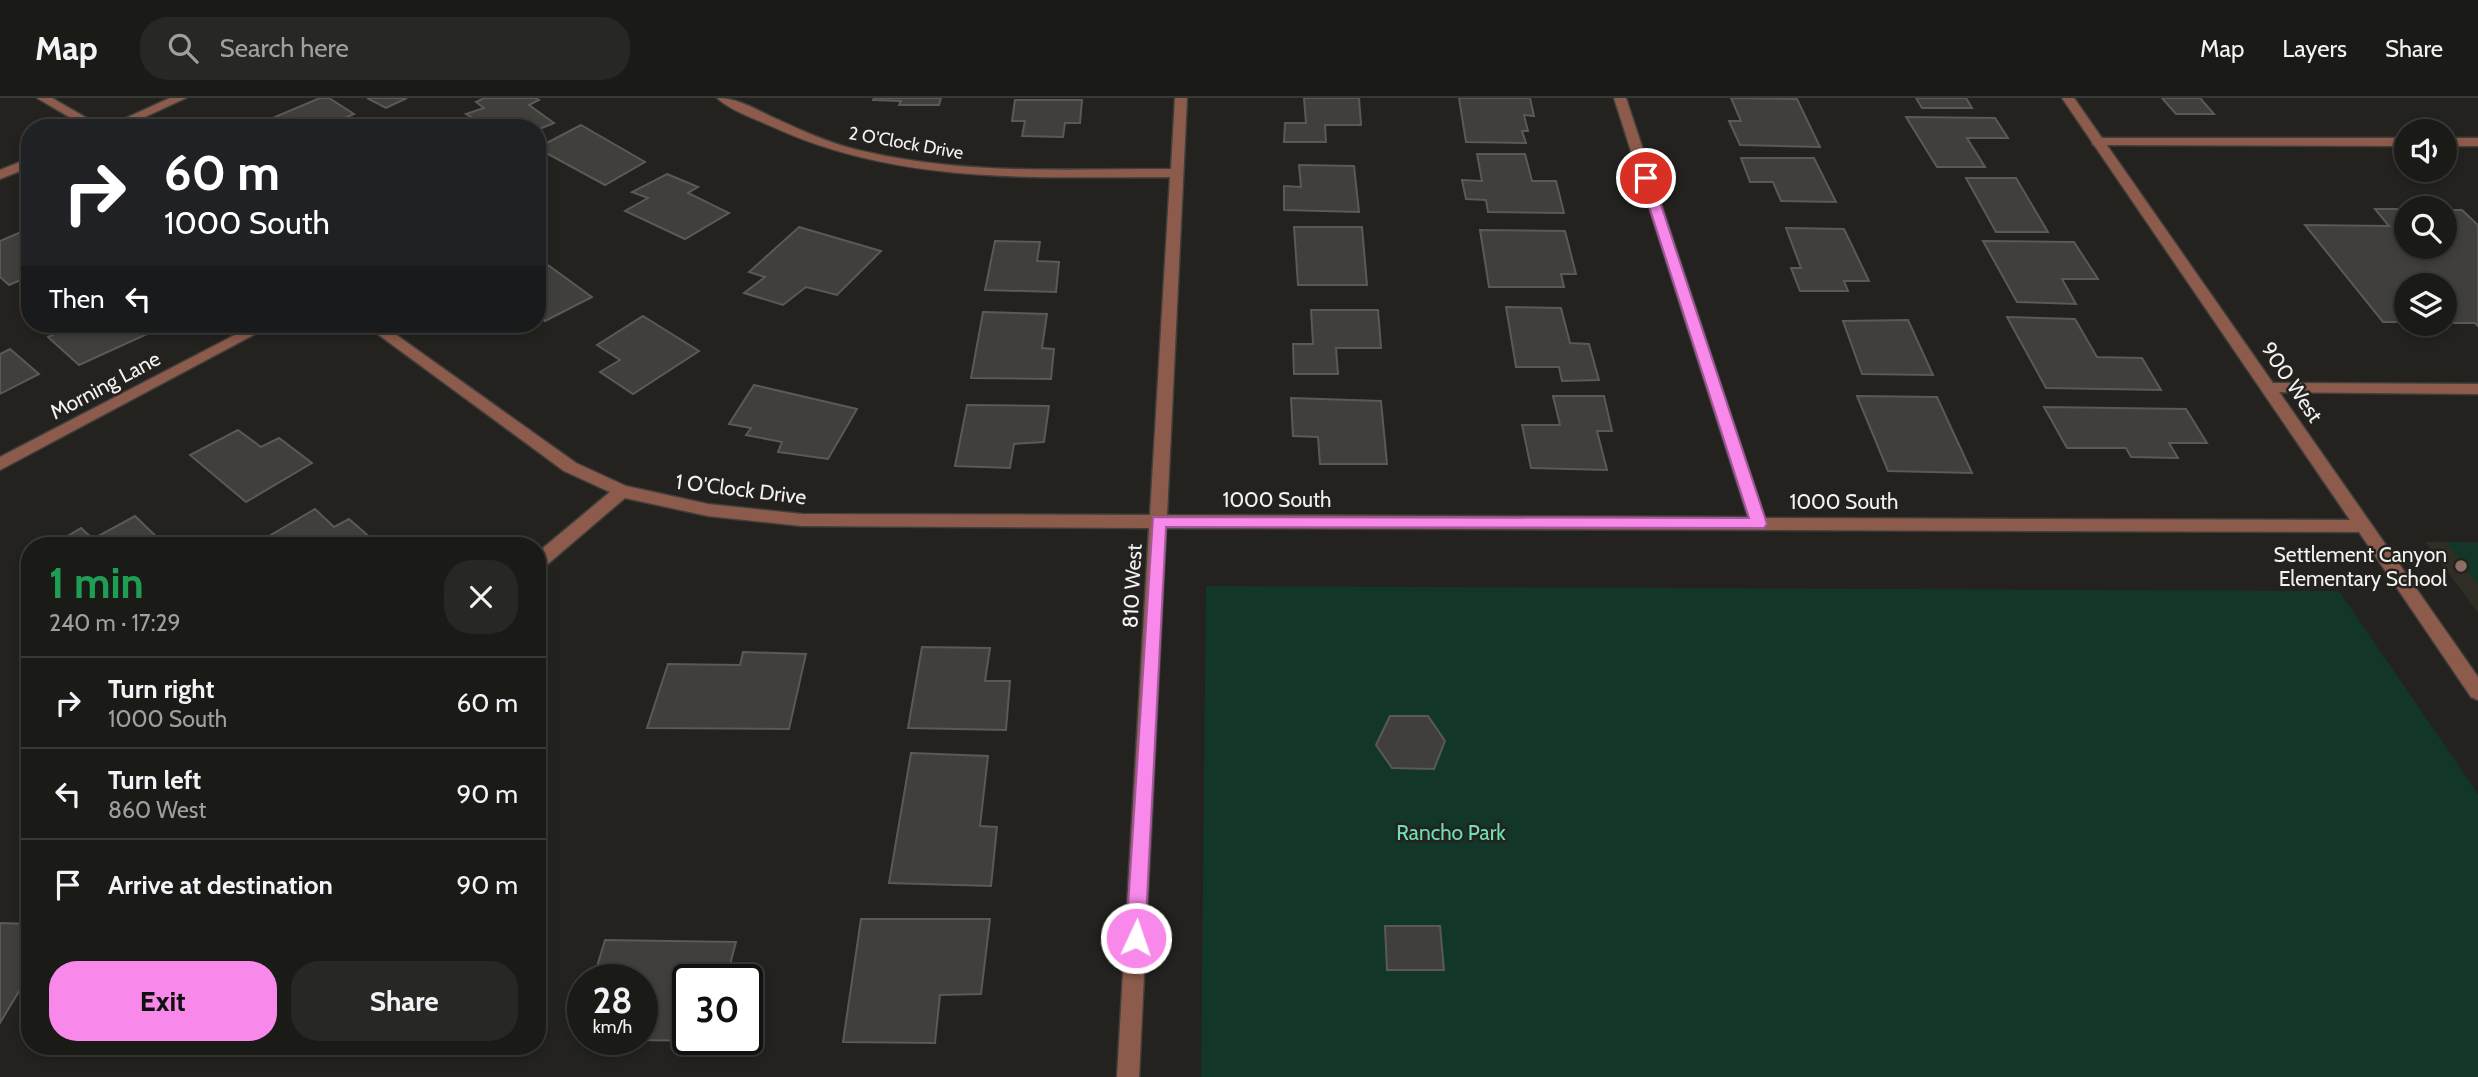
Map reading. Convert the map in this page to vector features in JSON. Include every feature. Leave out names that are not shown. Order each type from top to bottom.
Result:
[{"type":"street","points":[[43,98],[82,119]]},
{"type":"street","points":[[131,119],[180,98]]},
{"type":"street","name":"2 O'Clock Drive","points":[[723,98],[812,139],[898,163],[972,172],[1177,173]]},
{"type":"street","name":"810 West","points":[[1128,1077],[1181,98]]},
{"type":"street","points":[[1620,98],[1759,524]]},
{"type":"street","name":"900 West","points":[[2068,98],[2478,692]]},
{"type":"street","points":[[2098,142],[2394,142]]},
{"type":"street","points":[[2457,142],[2478,142]]},
{"type":"street","points":[[0,175],[21,166]]},
{"type":"street","name":"Morning Lane","points":[[0,464],[250,333]]},
{"type":"street","name":"1 O'Clock Drive","points":[[384,333],[570,467],[622,491],[708,510],[802,520],[1158,521]]},
{"type":"street","points":[[2270,388],[2478,389]]},
{"type":"street","points":[[546,555],[622,491]]},
{"type":"street","name":"1000 South","points":[[1158,521],[2362,526]]},
{"type":"shaded area","name":"Settlement Canyon Elementary School","points":[[2425,542],[2478,542],[2478,613],[2461,590]]},
{"type":"green space","points":[[2446,542],[2478,543],[2478,585]]},
{"type":"green space","name":"Rancho Park","points":[[1206,586],[2339,591],[2478,794],[2478,1077],[1201,1077]]},
{"type":"building","points":[[320,98],[329,98],[354,114],[343,119],[270,119]]},
{"type":"building","points":[[367,98],[407,98],[386,108]]},
{"type":"building","points":[[484,98],[536,98],[539,100],[529,105],[554,123],[546,126],[546,119],[474,119],[466,114],[484,108],[476,102]]},
{"type":"building","points":[[941,98],[939,105],[899,105],[901,101],[873,100]]},
{"type":"building","points":[[1304,98],[1359,98],[1361,125],[1325,125],[1326,142],[1284,142],[1285,123],[1306,123]]},
{"type":"building","points":[[1459,98],[1530,98],[1534,116],[1524,115],[1528,131],[1522,131],[1526,143],[1466,142]]},
{"type":"building","points":[[1731,98],[1797,99],[1820,147],[1740,145],[1729,121],[1741,121]]},
{"type":"building","points":[[1916,98],[1966,98],[1972,108],[1922,108]]},
{"type":"building","points":[[2162,98],[2200,98],[2214,114],[2176,114]]},
{"type":"building","points":[[1015,100],[1082,100],[1080,123],[1065,123],[1063,137],[1022,136],[1025,121],[1012,121]]},
{"type":"building","points":[[1906,117],[1995,118],[2008,138],[1967,138],[1985,167],[1937,167]]},
{"type":"building","points":[[581,125],[645,162],[605,185],[546,153],[546,143]]},
{"type":"building","points":[[1477,154],[1525,154],[1532,181],[1556,181],[1564,213],[1488,212],[1486,200],[1466,199],[1462,180],[1482,181]]},
{"type":"building","points":[[1741,158],[1814,158],[1836,202],[1781,201],[1773,182],[1750,182]]},
{"type":"building","points":[[1299,165],[1354,166],[1359,212],[1284,210],[1284,186],[1301,187]]},
{"type":"building","points":[[667,174],[698,187],[688,193],[729,213],[685,239],[625,211],[648,198],[632,192]]},
{"type":"building","points":[[1966,178],[2016,178],[2048,232],[1996,232]]},
{"type":"building","points":[[2375,209],[2394,209],[2394,259],[2457,259],[2457,210],[2462,210],[2478,225],[2478,326],[2475,323],[2457,323],[2457,273],[2394,273],[2394,322],[2383,322],[2305,225],[2389,226]]},
{"type":"building","points":[[799,227],[881,251],[837,295],[806,287],[783,305],[744,293],[765,277],[749,272]]},
{"type":"building","points":[[1294,227],[1362,227],[1367,285],[1298,285]]},
{"type":"building","points":[[1786,228],[1844,229],[1869,281],[1844,281],[1848,291],[1800,291],[1791,268],[1801,268]]},
{"type":"building","points":[[1480,230],[1565,231],[1576,274],[1561,274],[1564,287],[1489,287]]},
{"type":"building","points":[[21,232],[21,280],[9,285],[0,277],[0,241]]},
{"type":"building","points":[[995,241],[1040,242],[1037,261],[1059,262],[1056,292],[985,290]]},
{"type":"building","points":[[1983,241],[2074,242],[2098,279],[2062,279],[2076,304],[2017,302]]},
{"type":"building","points":[[546,264],[592,297],[546,320]]},
{"type":"building","points":[[1506,307],[1561,308],[1570,343],[1589,344],[1599,380],[1562,381],[1559,367],[1516,367]]},
{"type":"building","points":[[1311,310],[1378,310],[1381,348],[1336,348],[1338,374],[1294,374],[1293,344],[1313,344]]},
{"type":"building","points":[[983,312],[1047,314],[1042,348],[1054,349],[1051,379],[971,378]]},
{"type":"building","points":[[643,316],[699,351],[633,394],[600,372],[620,360],[597,345]]},
{"type":"building","points":[[2007,317],[2075,319],[2097,357],[2142,358],[2161,390],[2046,388]]},
{"type":"building","points":[[1908,320],[1933,375],[1862,374],[1843,321]]},
{"type":"building","points":[[57,333],[149,333],[79,365],[48,337]]},
{"type":"building","points":[[10,349],[39,374],[0,394],[0,354]]},
{"type":"building","points":[[754,385],[857,409],[828,459],[778,452],[782,442],[746,435],[751,428],[729,424]]},
{"type":"building","points":[[1553,396],[1604,396],[1612,431],[1597,431],[1607,470],[1531,468],[1522,425],[1560,425]]},
{"type":"building","points":[[1857,396],[1937,397],[1972,473],[1888,471]]},
{"type":"building","points":[[1291,398],[1381,401],[1387,464],[1320,464],[1318,437],[1293,436]]},
{"type":"building","points":[[967,405],[1049,406],[1044,442],[1014,444],[1010,468],[955,466]]},
{"type":"building","points":[[2044,407],[2186,409],[2207,443],[2169,443],[2178,458],[2131,457],[2126,448],[2067,448]]},
{"type":"building","points":[[238,430],[261,447],[279,438],[312,463],[246,502],[190,455]]},
{"type":"building","points":[[315,509],[334,527],[349,519],[370,537],[268,537]]},
{"type":"building","points":[[135,516],[157,537],[97,537]]},
{"type":"building","points":[[81,528],[91,537],[66,537]]},
{"type":"building","points":[[922,647],[990,648],[985,681],[1010,681],[1006,730],[908,728]]},
{"type":"building","points":[[743,652],[806,654],[789,729],[647,728],[668,664],[740,665]]},
{"type":"building","points":[[1390,716],[1428,716],[1445,741],[1434,769],[1392,768],[1376,745]]},
{"type":"building","points":[[911,753],[988,756],[980,826],[997,827],[991,886],[889,883]]},
{"type":"building","points":[[861,919],[990,919],[981,994],[940,995],[935,1043],[843,1042]]},
{"type":"building","points":[[0,923],[21,924],[21,988],[0,1023]]},
{"type":"building","points":[[1385,926],[1440,926],[1444,970],[1387,970]]},
{"type":"building","points":[[605,940],[736,942],[730,964],[672,964],[672,1040],[658,1040],[658,964],[598,964]]},
{"type":"place","name":"Settlement Canyon Elementary School","points":[[2461,566]]},
{"type":"route","points":[[1136,938],[1158,521],[1759,524],[1646,178]]}]
